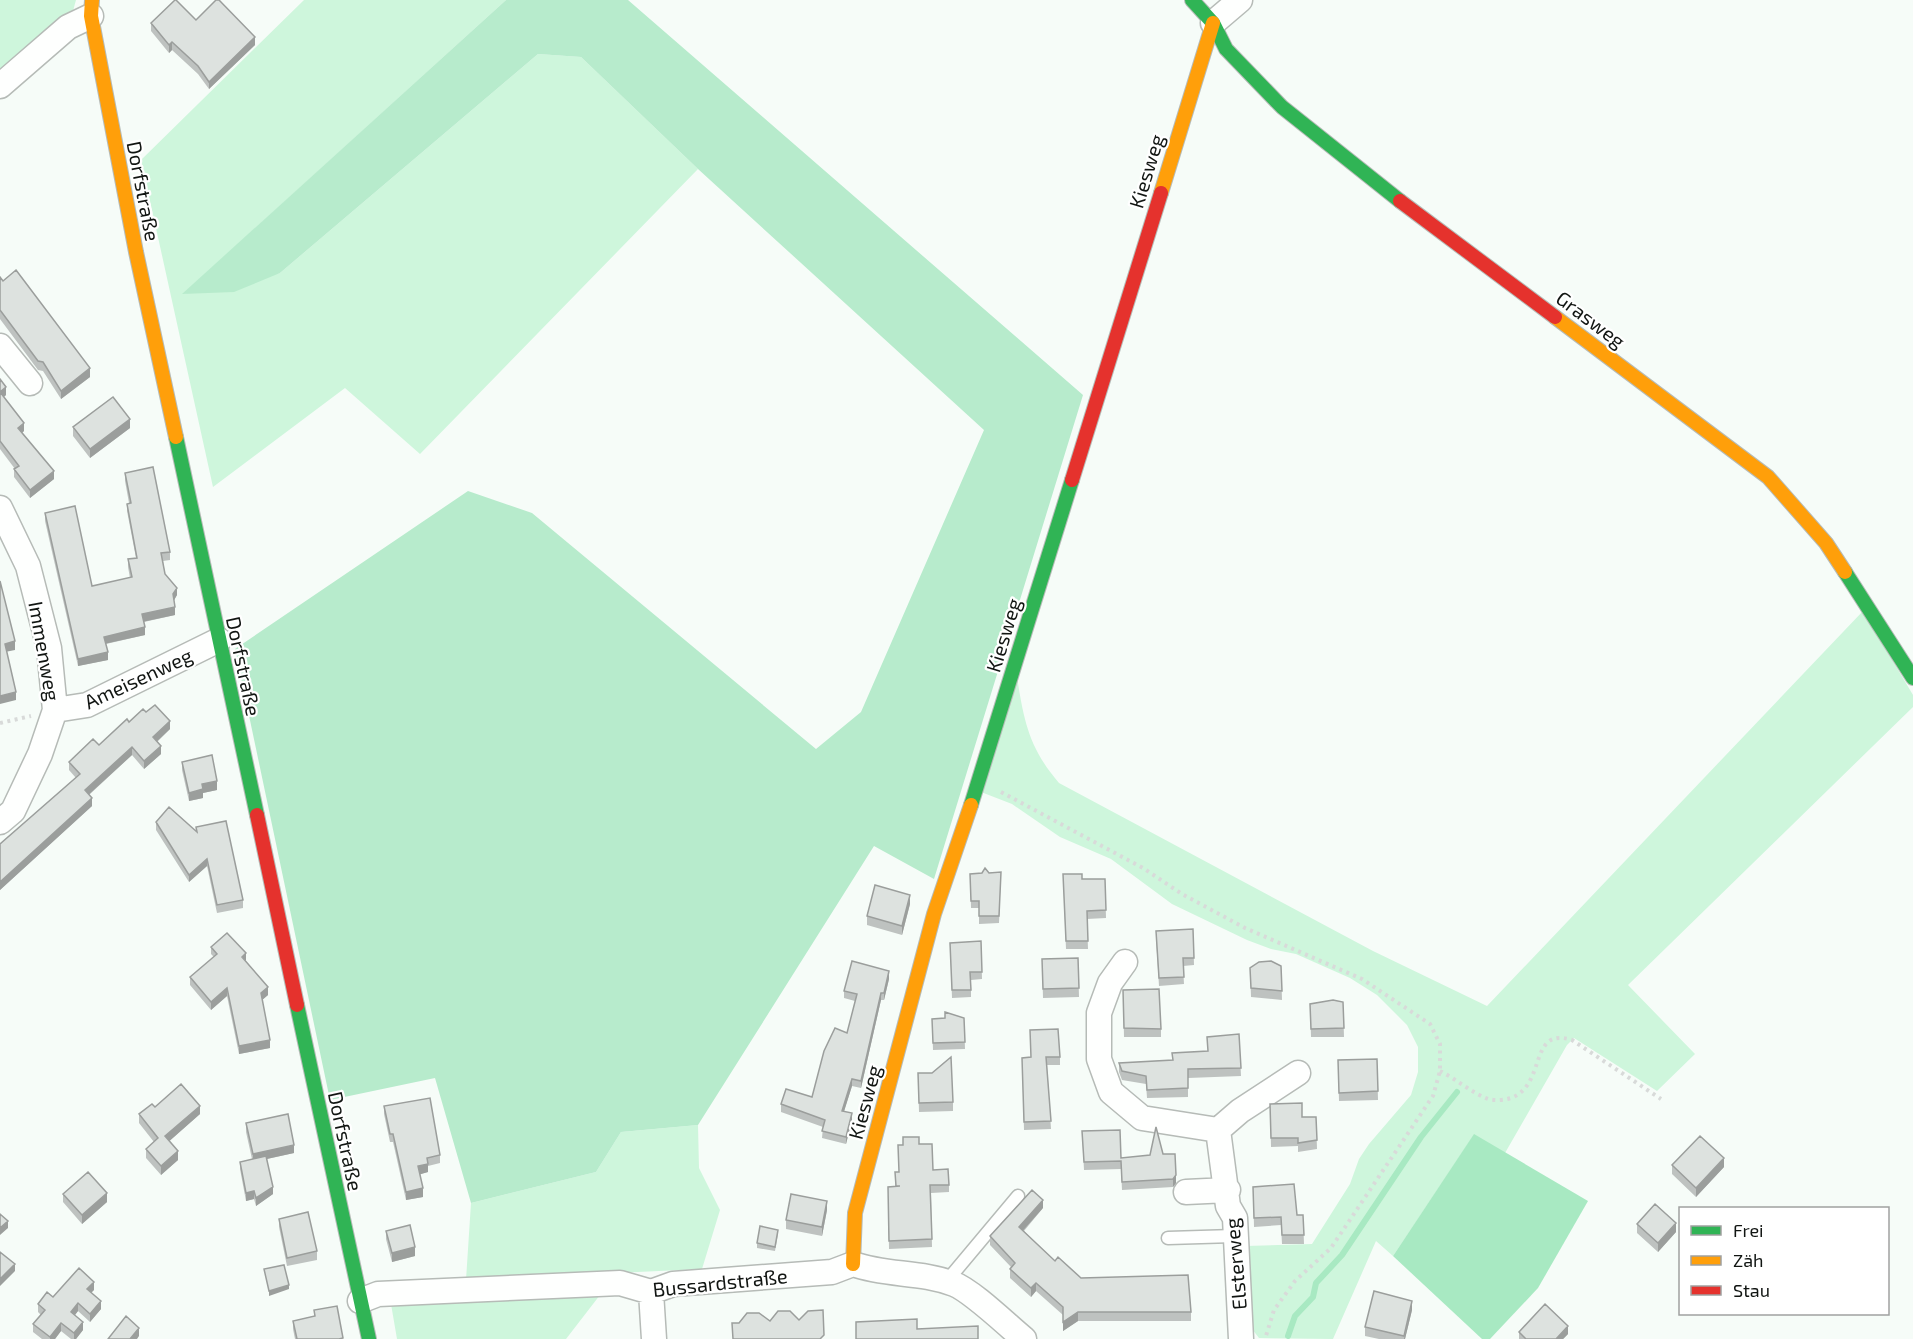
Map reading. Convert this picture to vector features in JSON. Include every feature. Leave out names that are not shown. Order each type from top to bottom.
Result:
[{"type":"street","points":[[1192,0],[1213,23],[1240,0]]},
{"type":"street","points":[[0,86],[91,8]]},
{"type":"street","name":"Dorfstraße","points":[[91,8],[136,252],[369,1339]]},
{"type":"street","name":"Grasweg","points":[[1213,23],[1226,49],[1291,114],[1402,203],[1768,477],[1826,543],[1913,678]]},
{"type":"street","name":"Kiesweg","points":[[853,1264],[855,1213],[934,914],[979,780],[1213,23]]},
{"type":"street","points":[[0,346],[30,383]]},
{"type":"street","name":"Immenweg","points":[[0,508],[28,566],[49,648],[55,710],[40,754],[13,811],[0,822]]},
{"type":"street","name":"Ameisenweg","points":[[55,710],[87,705],[219,640]]},
{"type":"street","points":[[1125,962],[1110,983],[1099,1013],[1099,1059],[1112,1092],[1142,1118],[1218,1130],[1240,1111],[1298,1073]]},
{"type":"street","name":"Elsterweg","points":[[1218,1130],[1228,1190],[1228,1206],[1235,1218],[1234,1236],[1241,1339]]},
{"type":"street","name":"Elsterweg","points":[[1186,1192],[1228,1190]]},
{"type":"street","points":[[853,1264],[877,1272],[925,1275],[956,1285],[1024,1339]]},
{"type":"street","name":"Bussardstraße","points":[[360,1301],[378,1294],[620,1283],[651,1292],[673,1284],[722,1278],[832,1272],[853,1264]]},
{"type":"street","points":[[651,1292],[654,1339]]},
{"type":"lane","points":[[945,1282],[1018,1196]]},
{"type":"lane","points":[[1168,1238],[1234,1236]]},
{"type":"path","points":[[979,780],[1143,868],[1182,894],[1261,936],[1311,954],[1362,979],[1430,1024],[1440,1044],[1440,1071],[1432,1096],[1331,1248],[1295,1281],[1274,1310],[1265,1339]]},
{"type":"path","points":[[1440,1071],[1489,1099],[1503,1100],[1527,1088],[1534,1076],[1543,1046],[1551,1038],[1559,1036],[1572,1040],[1661,1099]]},
{"type":"shaded area","points":[[0,0],[76,0],[73,11],[5,73],[0,70]]},
{"type":"shaded area","points":[[304,0],[506,0],[183,294],[280,273],[538,54],[581,57],[698,169],[420,454],[345,388],[213,487],[141,160]]},
{"type":"shaded area","points":[[506,0],[628,0],[1083,395],[934,879],[874,846],[698,1125],[621,1132],[596,1172],[471,1203],[435,1078],[330,1100],[235,649],[468,491],[532,513],[816,749],[861,712],[984,430],[698,169],[581,57],[538,54],[280,273],[234,292],[182,294]]},
{"type":"shaded area","points":[[1863,611],[1913,695],[1913,707],[1628,985],[1695,1054],[1657,1091],[1574,1038],[1567,1045],[1505,1153],[1474,1135],[1393,1256],[1376,1241],[1333,1339],[1259,1338],[1252,1329],[1246,1246],[1312,1244],[1350,1184],[1359,1159],[1411,1095],[1418,1072],[1418,1047],[1407,1025],[1377,995],[1350,978],[1296,954],[1271,949],[1247,940],[1172,904],[1111,859],[1060,837],[1012,804],[981,792],[1017,677],[1025,721],[1034,746],[1059,783],[1373,951],[1487,1006]]},
{"type":"shaded area","points":[[698,1125],[699,1168],[720,1210],[702,1269],[466,1280],[471,1203],[596,1172],[621,1132]]},
{"type":"shaded area","points":[[1474,1134],[1588,1201],[1538,1288],[1490,1339],[1482,1339],[1393,1256]]},
{"type":"shaded area","points":[[600,1295],[566,1339],[397,1339],[391,1304]]},
{"type":"building","points":[[175,0],[196,20],[216,0],[219,0],[255,37],[209,82],[198,66],[172,42],[169,45],[151,23]]},
{"type":"building","points":[[16,270],[90,368],[61,391],[43,362],[38,361],[0,310],[0,277],[3,281]]},
{"type":"building","points":[[0,379],[6,387],[0,392]]},
{"type":"building","points":[[0,392],[24,423],[18,428],[54,471],[30,490],[14,469],[19,466],[0,441]]},
{"type":"building","points":[[113,397],[130,419],[90,449],[73,427]]},
{"type":"building","points":[[153,467],[170,552],[161,553],[165,574],[177,588],[173,594],[175,607],[142,614],[145,627],[104,637],[108,652],[78,659],[45,513],[75,506],[92,586],[132,577],[128,559],[137,558],[127,504],[131,503],[125,473]]},
{"type":"building","points":[[0,581],[15,641],[5,644],[16,692],[0,696]]},
{"type":"building","points":[[155,705],[170,721],[153,737],[161,746],[144,761],[132,747],[85,790],[92,798],[0,882],[0,844],[80,774],[69,762],[93,739],[99,745],[127,719],[129,722],[143,709],[146,712]]},
{"type":"building","points":[[212,755],[217,781],[202,784],[203,789],[189,793],[182,762]]},
{"type":"building","points":[[169,807],[197,832],[196,827],[226,821],[243,900],[217,905],[207,859],[189,875],[156,822]]},
{"type":"building","points":[[985,868],[989,873],[1001,872],[999,916],[979,916],[979,901],[971,901],[970,874],[982,873]]},
{"type":"building","points":[[1063,874],[1082,874],[1082,879],[1105,879],[1106,910],[1087,911],[1088,941],[1066,941]]},
{"type":"building","points":[[875,885],[910,895],[902,926],[867,916]]},
{"type":"building","points":[[1193,929],[1194,958],[1183,958],[1184,977],[1159,978],[1156,931]]},
{"type":"building","points":[[227,933],[246,953],[242,957],[268,987],[261,993],[270,1040],[239,1046],[227,988],[211,1002],[190,977],[217,954],[211,947]]},
{"type":"building","points":[[981,941],[982,972],[970,972],[971,990],[952,990],[950,943]]},
{"type":"building","points":[[1078,958],[1079,988],[1043,989],[1042,959]]},
{"type":"building","points":[[852,961],[889,971],[884,993],[881,993],[861,1081],[852,1079],[842,1111],[852,1113],[846,1137],[822,1131],[825,1120],[781,1104],[786,1089],[812,1097],[824,1051],[835,1028],[847,1033],[857,994],[844,991]]},
{"type":"building","points":[[1271,961],[1281,966],[1282,991],[1251,988],[1250,968],[1259,962]]},
{"type":"building","points":[[1159,989],[1161,1029],[1124,1028],[1123,990]]},
{"type":"building","points":[[1333,1000],[1343,1002],[1344,1028],[1311,1029],[1310,1004]]},
{"type":"building","points":[[945,1012],[964,1018],[965,1042],[933,1043],[932,1019],[945,1018]]},
{"type":"building","points":[[1058,1029],[1060,1057],[1046,1057],[1051,1121],[1024,1122],[1022,1058],[1031,1057],[1030,1030]]},
{"type":"building","points":[[1239,1034],[1241,1068],[1188,1069],[1188,1088],[1147,1090],[1146,1076],[1122,1071],[1119,1063],[1173,1060],[1172,1053],[1208,1051],[1207,1037]]},
{"type":"building","points":[[951,1057],[953,1102],[919,1103],[918,1073],[932,1073]]},
{"type":"building","points":[[1377,1059],[1378,1091],[1339,1093],[1338,1060]]},
{"type":"building","points":[[181,1084],[200,1106],[165,1136],[178,1151],[161,1166],[146,1149],[158,1138],[139,1114],[152,1104],[155,1107]]},
{"type":"building","points":[[430,1098],[440,1155],[427,1158],[428,1164],[418,1166],[423,1188],[406,1192],[384,1106]]},
{"type":"building","points":[[1302,1103],[1302,1117],[1316,1117],[1317,1140],[1298,1143],[1298,1138],[1271,1138],[1270,1104]]},
{"type":"building","points":[[288,1114],[294,1145],[253,1154],[246,1123]]},
{"type":"building","points":[[1156,1127],[1163,1154],[1175,1154],[1176,1175],[1173,1179],[1122,1182],[1121,1161],[1084,1162],[1082,1131],[1120,1130],[1121,1158],[1150,1155]]},
{"type":"building","points":[[1700,1136],[1724,1158],[1696,1188],[1672,1165]]},
{"type":"building","points":[[903,1137],[919,1137],[919,1144],[932,1144],[933,1170],[948,1169],[949,1185],[930,1185],[932,1239],[889,1241],[888,1187],[900,1186],[896,1186],[895,1172],[899,1172],[898,1145],[903,1145]]},
{"type":"building","points":[[266,1156],[273,1187],[256,1198],[254,1191],[246,1193],[240,1162]]},
{"type":"building","points":[[88,1172],[107,1193],[82,1215],[63,1194]]},
{"type":"building","points":[[1294,1184],[1297,1215],[1303,1215],[1304,1235],[1282,1235],[1281,1217],[1254,1218],[1253,1187]]},
{"type":"building","points":[[1032,1190],[1043,1200],[1019,1227],[1055,1261],[1058,1257],[1081,1278],[1188,1275],[1191,1312],[1078,1312],[1063,1322],[1063,1307],[1036,1283],[1031,1288],[1010,1269],[1015,1263],[990,1236]]},
{"type":"building","points":[[791,1194],[827,1201],[822,1227],[786,1220]]},
{"type":"building","points":[[1655,1204],[1676,1223],[1658,1243],[1637,1224]]},
{"type":"building","points":[[308,1212],[317,1251],[287,1258],[279,1219]]},
{"type":"building","points":[[0,1214],[8,1221],[0,1228]]},
{"type":"building","points":[[410,1225],[415,1247],[392,1253],[386,1231]]},
{"type":"building","points":[[760,1226],[778,1230],[775,1247],[757,1243]]},
{"type":"building","points":[[0,1252],[15,1264],[0,1279]]},
{"type":"building","points":[[284,1265],[289,1285],[269,1291],[264,1269]]},
{"type":"building","points":[[79,1268],[94,1282],[87,1289],[101,1301],[90,1314],[78,1303],[71,1312],[83,1322],[74,1333],[61,1323],[50,1337],[33,1324],[45,1310],[38,1304],[47,1292],[53,1297]]},
{"type":"building","points":[[1374,1291],[1412,1301],[1404,1336],[1365,1327]]},
{"type":"building","points":[[1545,1304],[1568,1326],[1556,1339],[1526,1339],[1519,1332]]},
{"type":"building","points":[[337,1306],[343,1338],[297,1339],[293,1321],[315,1316],[314,1310]]},
{"type":"building","points":[[823,1310],[824,1335],[820,1339],[733,1339],[732,1323],[739,1323],[747,1313],[759,1313],[770,1321],[778,1311],[790,1311],[799,1320],[808,1311]]},
{"type":"building","points":[[126,1316],[139,1328],[130,1339],[108,1339]]},
{"type":"building","points":[[917,1319],[917,1329],[978,1326],[978,1339],[856,1339],[856,1322]]},
{"type":"waterway","points":[[1288,1336],[1295,1316],[1313,1297],[1316,1283],[1342,1255],[1421,1137],[1457,1092]]},
{"type":"traffic: fast","points":[[1192,0],[1213,23],[1226,49],[1282,107],[1400,201]]},
{"type":"traffic: fast","points":[[176,437],[257,815]]},
{"type":"traffic: fast","points":[[971,805],[1072,480]]},
{"type":"traffic: fast","points":[[1845,572],[1913,678]]},
{"type":"traffic: fast","points":[[297,1005],[369,1339]]},
{"type":"traffic: slow","points":[[92,0],[91,16],[136,252],[176,437]]},
{"type":"traffic: slow","points":[[1161,193],[1213,23]]},
{"type":"traffic: slow","points":[[1555,317],[1768,477],[1826,543],[1845,572]]},
{"type":"traffic: slow","points":[[853,1264],[855,1213],[934,914],[971,805]]},
{"type":"traffic: jam","points":[[1072,480],[1161,193]]},
{"type":"traffic: jam","points":[[1400,201],[1555,317]]},
{"type":"traffic: jam","points":[[257,815],[297,1005]]}]
